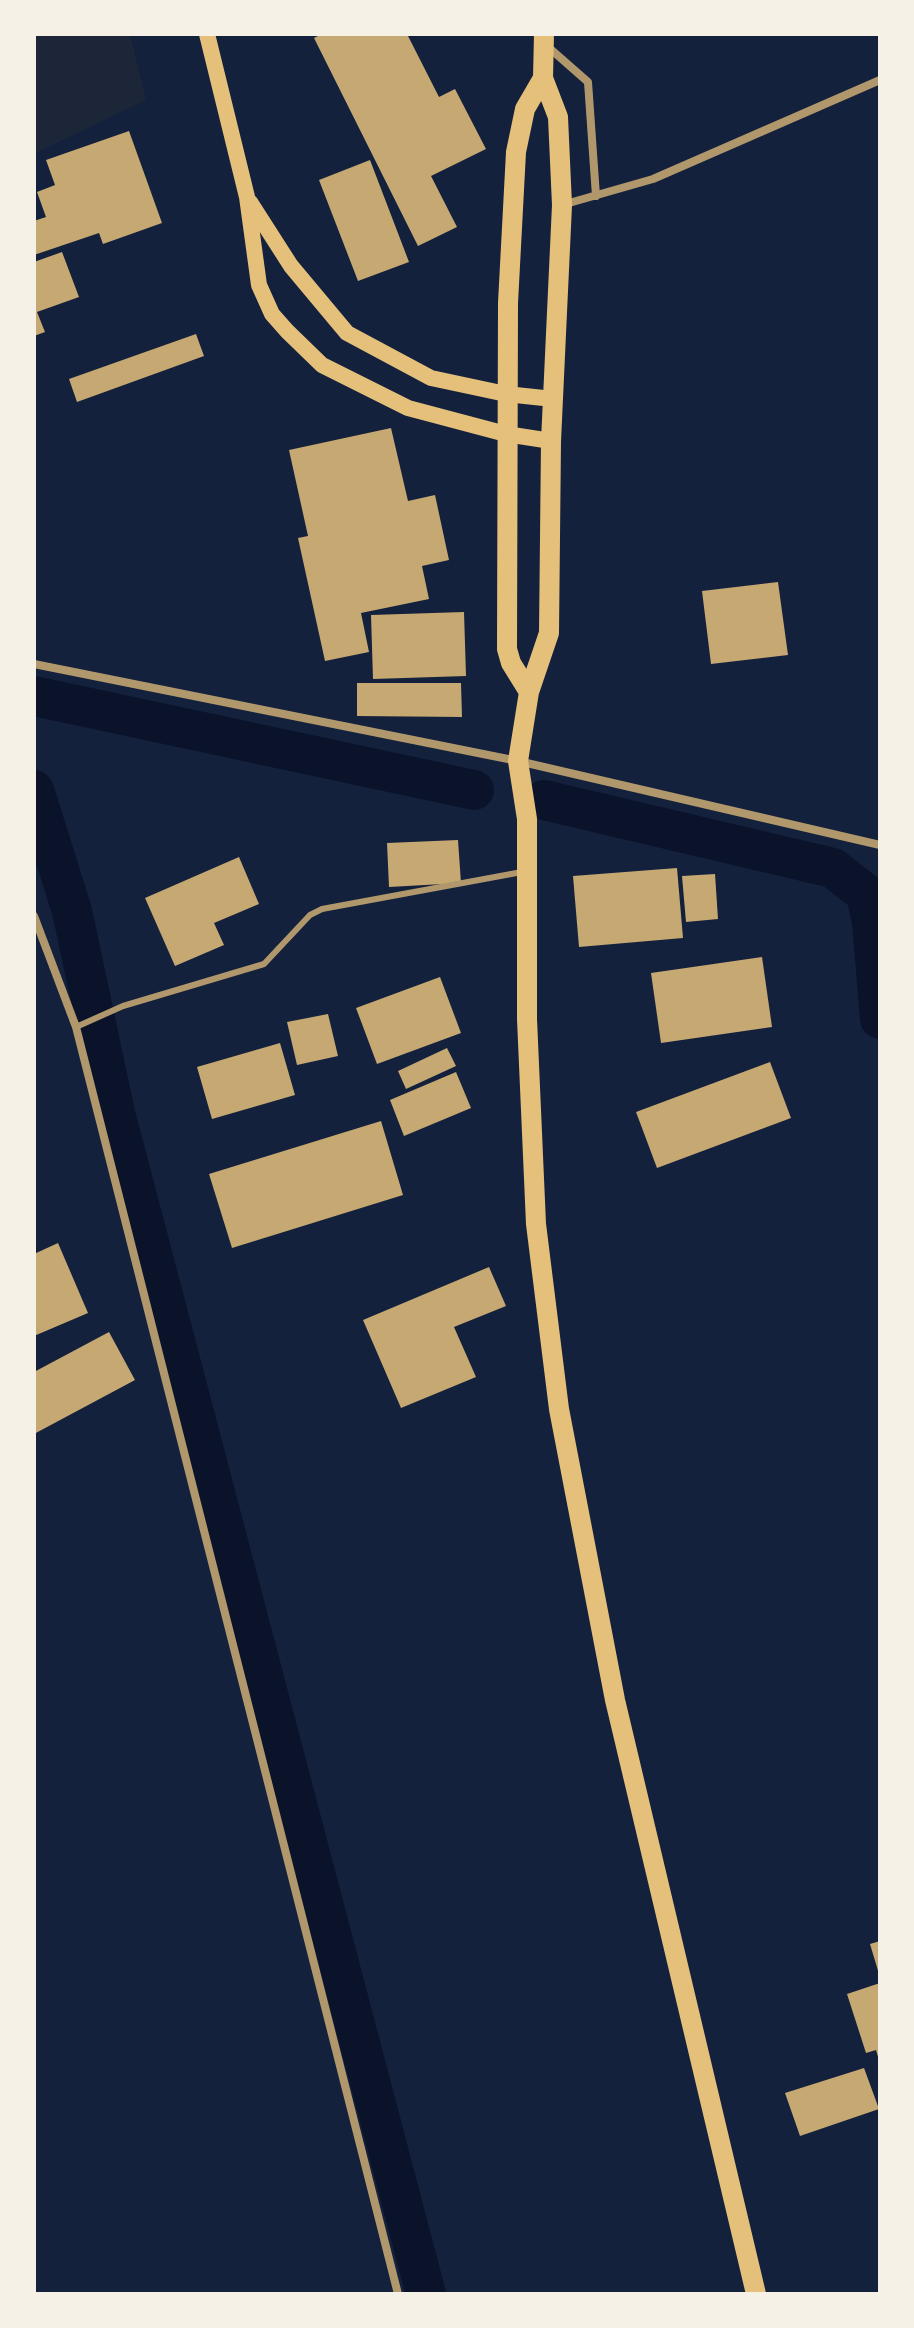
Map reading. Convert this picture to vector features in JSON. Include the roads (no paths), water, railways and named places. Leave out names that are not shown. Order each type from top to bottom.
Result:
[{"type":"main road","points":[[207,34],[247,197],[259,285],[272,314],[322,365],[408,408],[506,434],[551,441]]},
{"type":"main road","points":[[544,38],[543,78],[558,117],[562,205],[551,441],[549,633],[529,692],[518,761],[527,819],[527,1019],[536,1224],[559,1409],[615,1700],[756,2294]]},
{"type":"main road","points":[[529,692],[511,663],[507,649],[506,394],[516,152],[525,109],[543,78]]},
{"type":"main road","points":[[247,197],[291,266],[347,333],[431,378],[506,394],[553,399]]},
{"type":"street","points":[[544,38],[588,82],[596,196]]},
{"type":"street","points":[[562,205],[653,179],[880,80]]},
{"type":"street","points":[[34,664],[518,761],[880,845]]},
{"type":"street","points":[[34,916],[76,1027],[398,2294]]},
{"type":"lane","points":[[76,1027],[123,1006],[264,964],[310,915],[322,909],[526,871]]},
{"type":"waterway","points":[[34,696],[474,790]]},
{"type":"waterway","points":[[34,790],[72,911],[115,1113],[426,2294]]},
{"type":"waterway","points":[[544,800],[833,868],[866,894],[872,923],[880,1019]]}]
